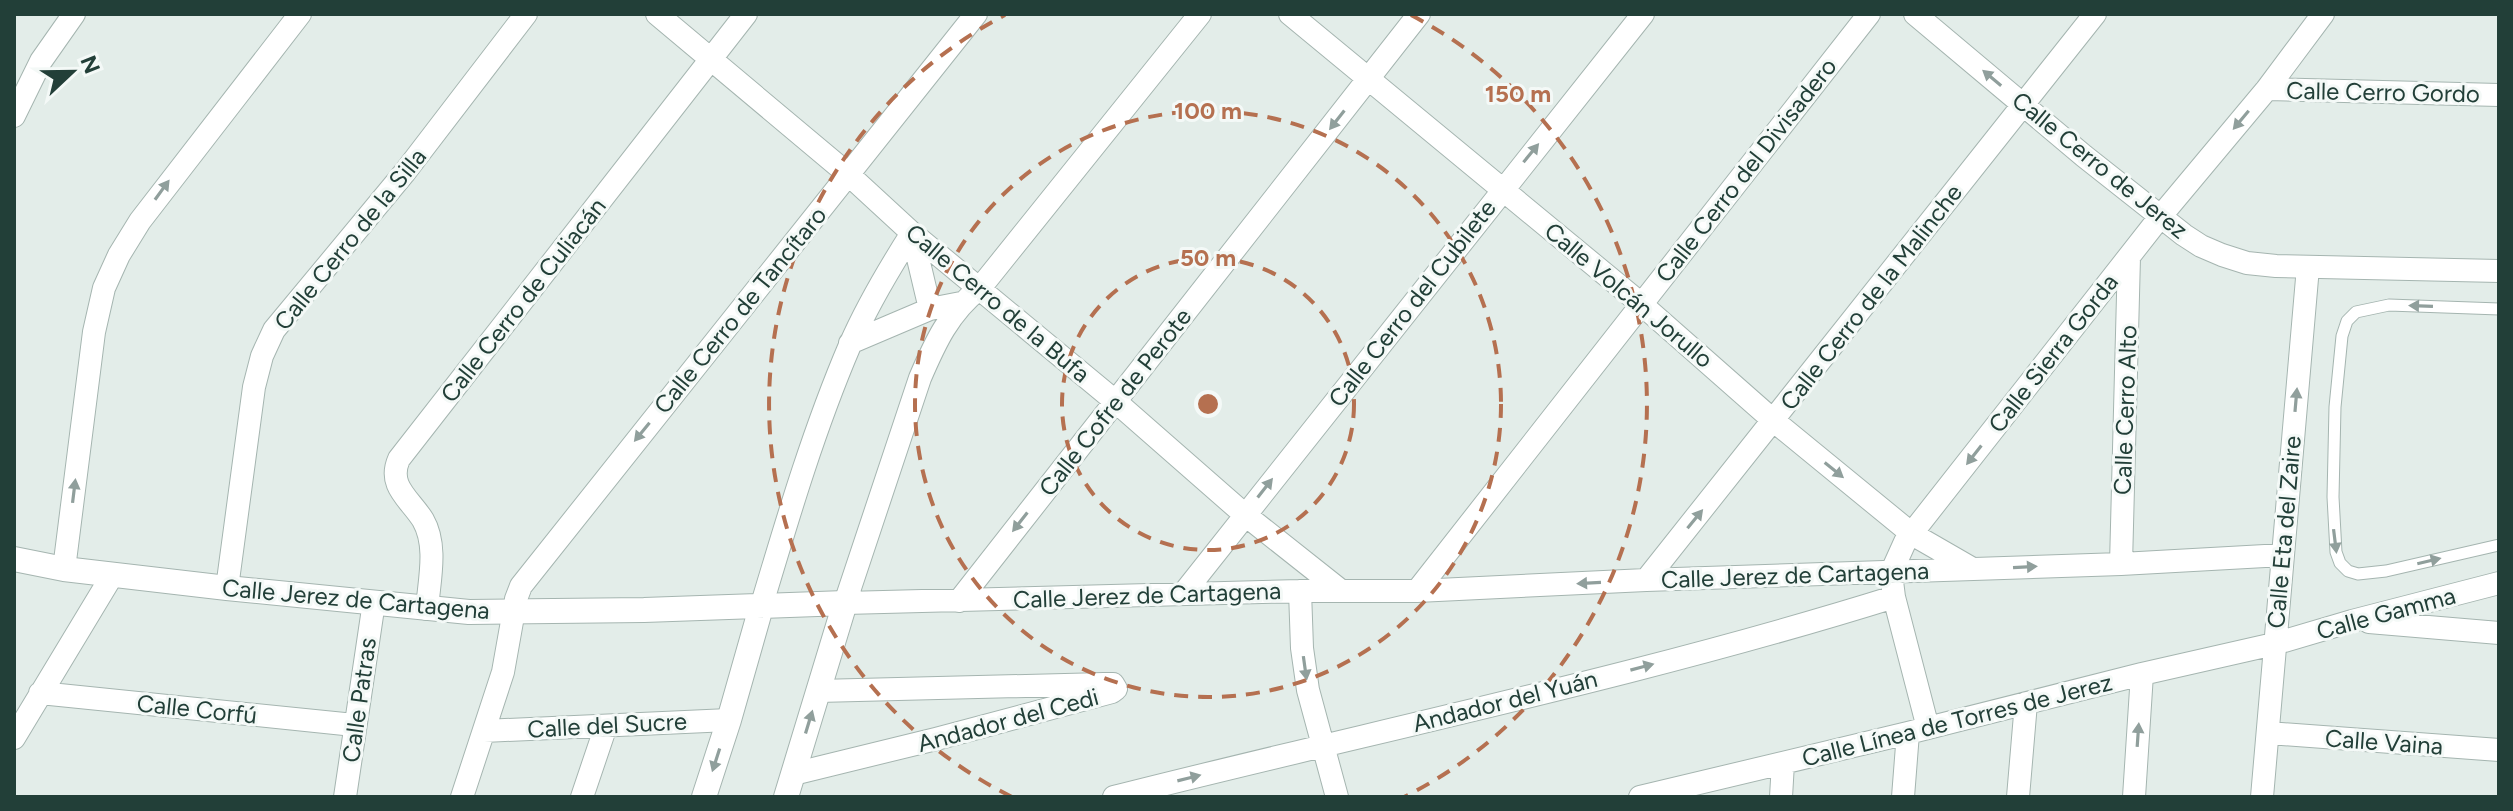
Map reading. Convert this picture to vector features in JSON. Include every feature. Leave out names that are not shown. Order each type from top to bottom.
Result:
[{"type":"street","points":[[14,116],[41,61],[74,14]]},
{"type":"street","points":[[64,569],[94,332],[104,288],[140,221],[300,14]]},
{"type":"street","name":"Calle Cerro de la Silla","points":[[227,588],[254,387],[262,356],[274,330],[405,172],[526,14]]},
{"type":"street","name":"Calle Cerro de la Bufa","points":[[657,14],[1244,514],[1340,590]]},
{"type":"street","name":"Calle Cerro de Culiacán","points":[[427,609],[429,534],[396,483],[395,468],[399,459],[746,14]]},
{"type":"street","name":"Calle Cerro de Tancítaro","points":[[462,797],[506,660],[521,586],[976,14]]},
{"type":"street","points":[[790,786],[845,603],[920,378],[935,343],[961,303],[980,288],[1200,14]]},
{"type":"street","name":"Calle Volcán Jorullo","points":[[1290,14],[1640,303],[1774,421],[1912,534],[1973,569]]},
{"type":"street","name":"Calle Cofre de Perote","points":[[959,601],[1419,14]]},
{"type":"street","name":"Calle Cerro del Cubilete","points":[[1183,594],[1643,14]]},
{"type":"street","name":"Calle Cerro del Divisadero","points":[[1417,591],[1869,14]]},
{"type":"street","name":"Calle Cerro de Jerez","points":[[1915,14],[2084,156],[2201,246],[2247,263],[2499,271]]},
{"type":"street","name":"Calle Cerro de la Malinche","points":[[1646,580],[2095,14]]},
{"type":"street","name":"Calle Sierra Gorda","points":[[1891,573],[1897,556],[1912,534],[2160,217],[2267,89],[2323,14]]},
{"type":"street","name":"Calle Cerro Gordo","points":[[2267,89],[2499,95]]},
{"type":"street","points":[[912,233],[930,309]]},
{"type":"street","points":[[704,797],[817,429],[850,343],[912,233]]},
{"type":"street","name":"Calle Cerro Alto","points":[[2121,564],[2129,257]]},
{"type":"street","name":"Calle Eta del Zaire","points":[[2262,797],[2308,267]]},
{"type":"street","points":[[850,343],[930,309],[961,303]]},
{"type":"street","name":"Calle Jerez de Cartagena","points":[[14,559],[64,569],[227,588],[427,609],[514,612],[1340,590],[1417,591],[2283,555]]},
{"type":"street","points":[[1891,573],[1918,730],[1903,797]]},
{"type":"street","points":[[14,738],[113,574]]},
{"type":"street","name":"Calle Gamma","points":[[2274,644],[2499,583]]},
{"type":"street","points":[[1300,591],[1302,648],[1308,690],[1337,797]]},
{"type":"street","name":"Andador del Yuán","points":[[1114,797],[1321,744],[1606,677],[1894,597]]},
{"type":"street","name":"Calle Patras","points":[[345,797],[374,602]]},
{"type":"street","points":[[2352,621],[2499,633]]},
{"type":"street","name":"Calle Línea de Torres de Jerez","points":[[1653,795],[2274,644]]},
{"type":"street","points":[[2134,797],[2142,674]]},
{"type":"street","name":"Andador del Cedi","points":[[790,786],[966,731],[1116,689],[1113,684],[1104,684],[818,691]]},
{"type":"street","name":"Calle Corfú","points":[[40,693],[354,725]]},
{"type":"street","points":[[2018,797],[2026,703]]},
{"type":"street","name":"Calle del Sucre","points":[[484,731],[729,720]]},
{"type":"street","points":[[582,797],[606,726]]},
{"type":"street","name":"Calle Vaina","points":[[2268,733],[2499,750]]},
{"type":"street","points":[[1781,797],[1783,763]]},
{"type":"lane","points":[[2499,309],[2389,305],[2356,312],[2347,321],[2342,336],[2335,407],[2333,497],[2336,552],[2340,563],[2348,571],[2358,574],[2386,571],[2499,545]]}]
